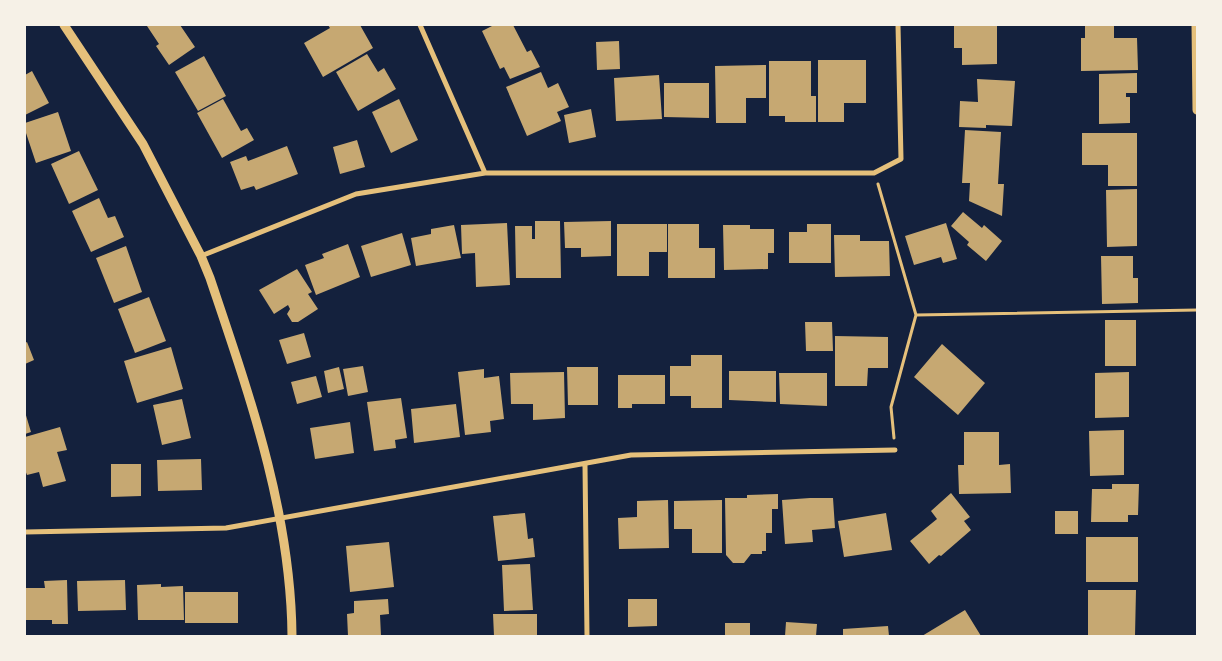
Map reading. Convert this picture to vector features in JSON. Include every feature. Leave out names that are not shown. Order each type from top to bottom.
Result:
[{"type":"street","points":[[64,25],[143,144],[202,256],[256,416],[280,518],[292,636]]},
{"type":"street","points":[[420,25],[485,173]]},
{"type":"street","points":[[202,256],[356,194],[485,173],[874,173],[901,160],[898,25]]},
{"type":"street","points":[[1196,25],[1197,110]]},
{"type":"street","points":[[25,532],[226,528],[630,455],[895,450]]},
{"type":"street","points":[[585,464],[587,636]]},
{"type":"path","points":[[883,202],[916,315],[891,408],[895,450]]},
{"type":"path","points":[[916,315],[1197,310]]},
{"type":"building","points":[[180,25],[195,47],[169,65],[156,46],[159,44],[147,26]]},
{"type":"building","points":[[328,25],[360,25],[373,48],[323,77],[304,43],[330,28]]},
{"type":"building","points":[[494,25],[513,25],[527,52],[531,50],[540,67],[510,79],[504,67],[500,69],[482,31]]},
{"type":"building","points":[[954,25],[997,25],[997,64],[962,65],[962,48],[954,48]]},
{"type":"building","points":[[1085,25],[1114,25],[1114,38],[1137,38],[1138,70],[1081,71],[1081,38],[1085,38]]},
{"type":"building","points":[[619,41],[620,69],[597,70],[596,42]]},
{"type":"building","points":[[367,54],[378,72],[384,68],[396,89],[358,111],[336,72]]},
{"type":"building","points":[[204,56],[226,96],[198,111],[175,72]]},
{"type":"building","points":[[818,60],[866,60],[866,103],[844,103],[844,122],[818,122]]},
{"type":"building","points":[[769,61],[811,61],[811,96],[816,96],[816,122],[785,122],[785,116],[769,116]]},
{"type":"building","points":[[766,65],[766,98],[746,98],[746,123],[716,123],[715,66]]},
{"type":"building","points":[[32,71],[49,103],[25,115],[25,75]]},
{"type":"building","points":[[541,72],[548,88],[558,83],[569,107],[557,112],[561,121],[527,136],[506,87]]},
{"type":"building","points":[[1137,73],[1137,93],[1126,93],[1126,97],[1130,97],[1130,123],[1099,124],[1099,74]]},
{"type":"building","points":[[659,75],[662,119],[616,121],[614,78]]},
{"type":"building","points":[[977,79],[1015,81],[1012,126],[986,125],[986,128],[959,127],[960,101],[978,102]]},
{"type":"building","points":[[664,83],[709,83],[709,118],[664,117]]},
{"type":"building","points":[[223,99],[241,131],[247,128],[254,140],[222,158],[197,113]]},
{"type":"building","points":[[399,99],[418,140],[391,153],[372,112]]},
{"type":"building","points":[[591,109],[596,137],[569,143],[564,115]]},
{"type":"building","points":[[58,112],[71,151],[36,163],[25,130],[25,123]]},
{"type":"building","points":[[965,130],[1001,132],[998,184],[1004,184],[1002,216],[969,201],[970,183],[962,183]]},
{"type":"building","points":[[1082,133],[1137,133],[1137,186],[1108,186],[1108,165],[1082,165]]},
{"type":"building","points":[[357,140],[365,167],[340,174],[333,147]]},
{"type":"building","points":[[287,146],[298,174],[256,190],[254,186],[241,190],[230,162],[246,156],[248,161]]},
{"type":"building","points":[[79,151],[98,190],[69,204],[51,164]]},
{"type":"building","points":[[1137,189],[1137,246],[1107,247],[1106,190]]},
{"type":"building","points":[[99,198],[108,218],[115,216],[124,237],[91,252],[72,211]]},
{"type":"building","points":[[963,212],[982,228],[984,225],[1002,241],[986,261],[967,245],[969,242],[951,226]]},
{"type":"building","points":[[535,221],[560,221],[561,278],[516,278],[515,226],[532,226],[532,239],[535,239]]},
{"type":"building","points":[[611,221],[611,256],[581,257],[581,248],[565,248],[564,222]]},
{"type":"building","points":[[507,223],[510,285],[476,287],[475,253],[462,254],[461,225]]},
{"type":"building","points":[[946,223],[957,259],[943,263],[941,257],[914,265],[905,236]]},
{"type":"building","points":[[617,224],[667,224],[667,252],[649,252],[649,276],[617,276]]},
{"type":"building","points":[[668,224],[699,224],[699,248],[715,248],[715,278],[668,278]]},
{"type":"building","points":[[807,224],[831,224],[831,263],[789,263],[789,232],[807,232]]},
{"type":"building","points":[[454,225],[461,258],[416,266],[411,238],[431,234],[431,229]]},
{"type":"building","points":[[723,225],[750,225],[750,229],[774,229],[774,253],[768,253],[768,269],[724,270]]},
{"type":"building","points":[[402,233],[411,265],[371,277],[361,246]]},
{"type":"building","points":[[834,235],[860,235],[860,241],[889,241],[890,276],[835,277]]},
{"type":"building","points":[[348,244],[360,277],[316,295],[305,265],[324,258],[322,254]]},
{"type":"building","points":[[126,246],[142,292],[114,303],[96,258]]},
{"type":"building","points":[[1101,256],[1133,256],[1133,278],[1138,278],[1138,303],[1102,304]]},
{"type":"building","points":[[297,269],[312,292],[308,294],[318,309],[298,322],[292,322],[287,314],[290,309],[288,305],[274,314],[259,290]]},
{"type":"building","points":[[149,297],[166,341],[135,353],[118,309]]},
{"type":"building","points":[[1105,320],[1136,320],[1136,366],[1105,366]]},
{"type":"building","points":[[805,322],[832,322],[833,351],[806,351]]},
{"type":"building","points":[[304,333],[311,357],[287,364],[279,340]]},
{"type":"building","points":[[835,336],[888,337],[888,368],[868,368],[867,386],[835,386]]},
{"type":"building","points":[[27,342],[34,360],[25,364],[25,343]]},
{"type":"building","points":[[942,344],[985,383],[958,415],[914,377]]},
{"type":"building","points":[[171,347],[183,389],[137,403],[124,361]]},
{"type":"building","points":[[691,355],[722,355],[722,408],[691,408],[691,396],[670,396],[670,366],[691,366]]},
{"type":"building","points":[[363,366],[368,392],[348,396],[343,369]]},
{"type":"building","points":[[339,367],[344,389],[328,393],[324,371]]},
{"type":"building","points":[[567,367],[598,367],[598,405],[568,405]]},
{"type":"building","points":[[484,369],[484,378],[499,376],[504,419],[490,421],[491,432],[465,435],[458,372]]},
{"type":"building","points":[[729,371],[776,371],[776,402],[729,400]]},
{"type":"building","points":[[564,372],[565,418],[533,420],[533,404],[511,404],[510,373]]},
{"type":"building","points":[[1129,372],[1129,417],[1095,418],[1095,373]]},
{"type":"building","points":[[779,373],[827,373],[827,406],[780,404]]},
{"type":"building","points":[[618,375],[665,375],[665,404],[632,404],[632,408],[618,408]]},
{"type":"building","points":[[316,376],[322,397],[297,404],[291,382]]},
{"type":"building","points":[[401,398],[407,438],[395,440],[396,448],[374,451],[367,402]]},
{"type":"building","points":[[182,399],[191,438],[162,445],[153,405]]},
{"type":"building","points":[[456,404],[460,437],[414,443],[411,409]]},
{"type":"building","points":[[25,412],[31,432],[25,434]]},
{"type":"building","points":[[350,422],[354,453],[315,459],[310,428]]},
{"type":"building","points":[[60,427],[67,450],[57,452],[66,481],[43,487],[39,472],[27,475],[25,470],[25,437]]},
{"type":"building","points":[[1124,430],[1124,475],[1090,476],[1089,431]]},
{"type":"building","points":[[964,432],[999,432],[999,465],[1010,464],[1011,493],[959,494],[958,465],[964,465]]},
{"type":"building","points":[[201,459],[202,490],[158,491],[157,460]]},
{"type":"building","points":[[111,464],[141,464],[141,496],[111,497]]},
{"type":"building","points":[[1112,484],[1139,484],[1138,515],[1128,515],[1128,522],[1091,522],[1092,489],[1112,489]]},
{"type":"building","points":[[951,493],[970,517],[964,521],[971,530],[929,564],[910,541],[937,519],[931,511]]},
{"type":"building","points":[[778,494],[778,509],[772,509],[772,533],[766,533],[766,551],[762,551],[762,554],[751,554],[744,563],[733,563],[726,555],[725,498],[747,498],[747,495]]},
{"type":"building","points":[[833,498],[835,528],[812,530],[813,542],[785,544],[782,500]]},
{"type":"building","points":[[668,500],[669,548],[619,549],[618,518],[637,517],[637,501]]},
{"type":"building","points":[[722,500],[722,553],[692,553],[692,529],[674,529],[674,501]]},
{"type":"building","points":[[1055,511],[1078,511],[1078,534],[1055,534]]},
{"type":"building","points":[[525,513],[528,539],[533,538],[535,557],[498,561],[493,516]]},
{"type":"building","points":[[886,513],[892,550],[844,557],[838,521]]},
{"type":"building","points":[[1086,537],[1138,537],[1138,582],[1086,582]]},
{"type":"building","points":[[389,542],[394,587],[350,592],[346,546]]},
{"type":"building","points":[[530,564],[533,610],[504,611],[502,565]]},
{"type":"building","points":[[67,580],[68,624],[52,624],[52,620],[25,620],[25,588],[45,588],[44,581]]},
{"type":"building","points":[[125,580],[126,610],[78,611],[77,581]]},
{"type":"building","points":[[161,584],[161,587],[183,586],[184,620],[138,620],[137,585]]},
{"type":"building","points":[[1088,590],[1136,590],[1135,636],[1088,636]]},
{"type":"building","points":[[185,592],[238,592],[238,623],[185,623]]},
{"type":"building","points":[[388,599],[389,614],[380,615],[381,636],[348,636],[347,614],[354,613],[354,601]]},
{"type":"building","points":[[628,599],[657,599],[657,626],[628,627]]},
{"type":"building","points":[[965,610],[981,636],[922,636]]},
{"type":"building","points":[[493,614],[537,614],[537,636],[494,636]]},
{"type":"building","points":[[786,622],[817,624],[816,636],[785,636]]},
{"type":"building","points":[[725,623],[750,623],[750,636],[725,636]]},
{"type":"building","points":[[888,626],[889,636],[843,636],[843,629]]}]
